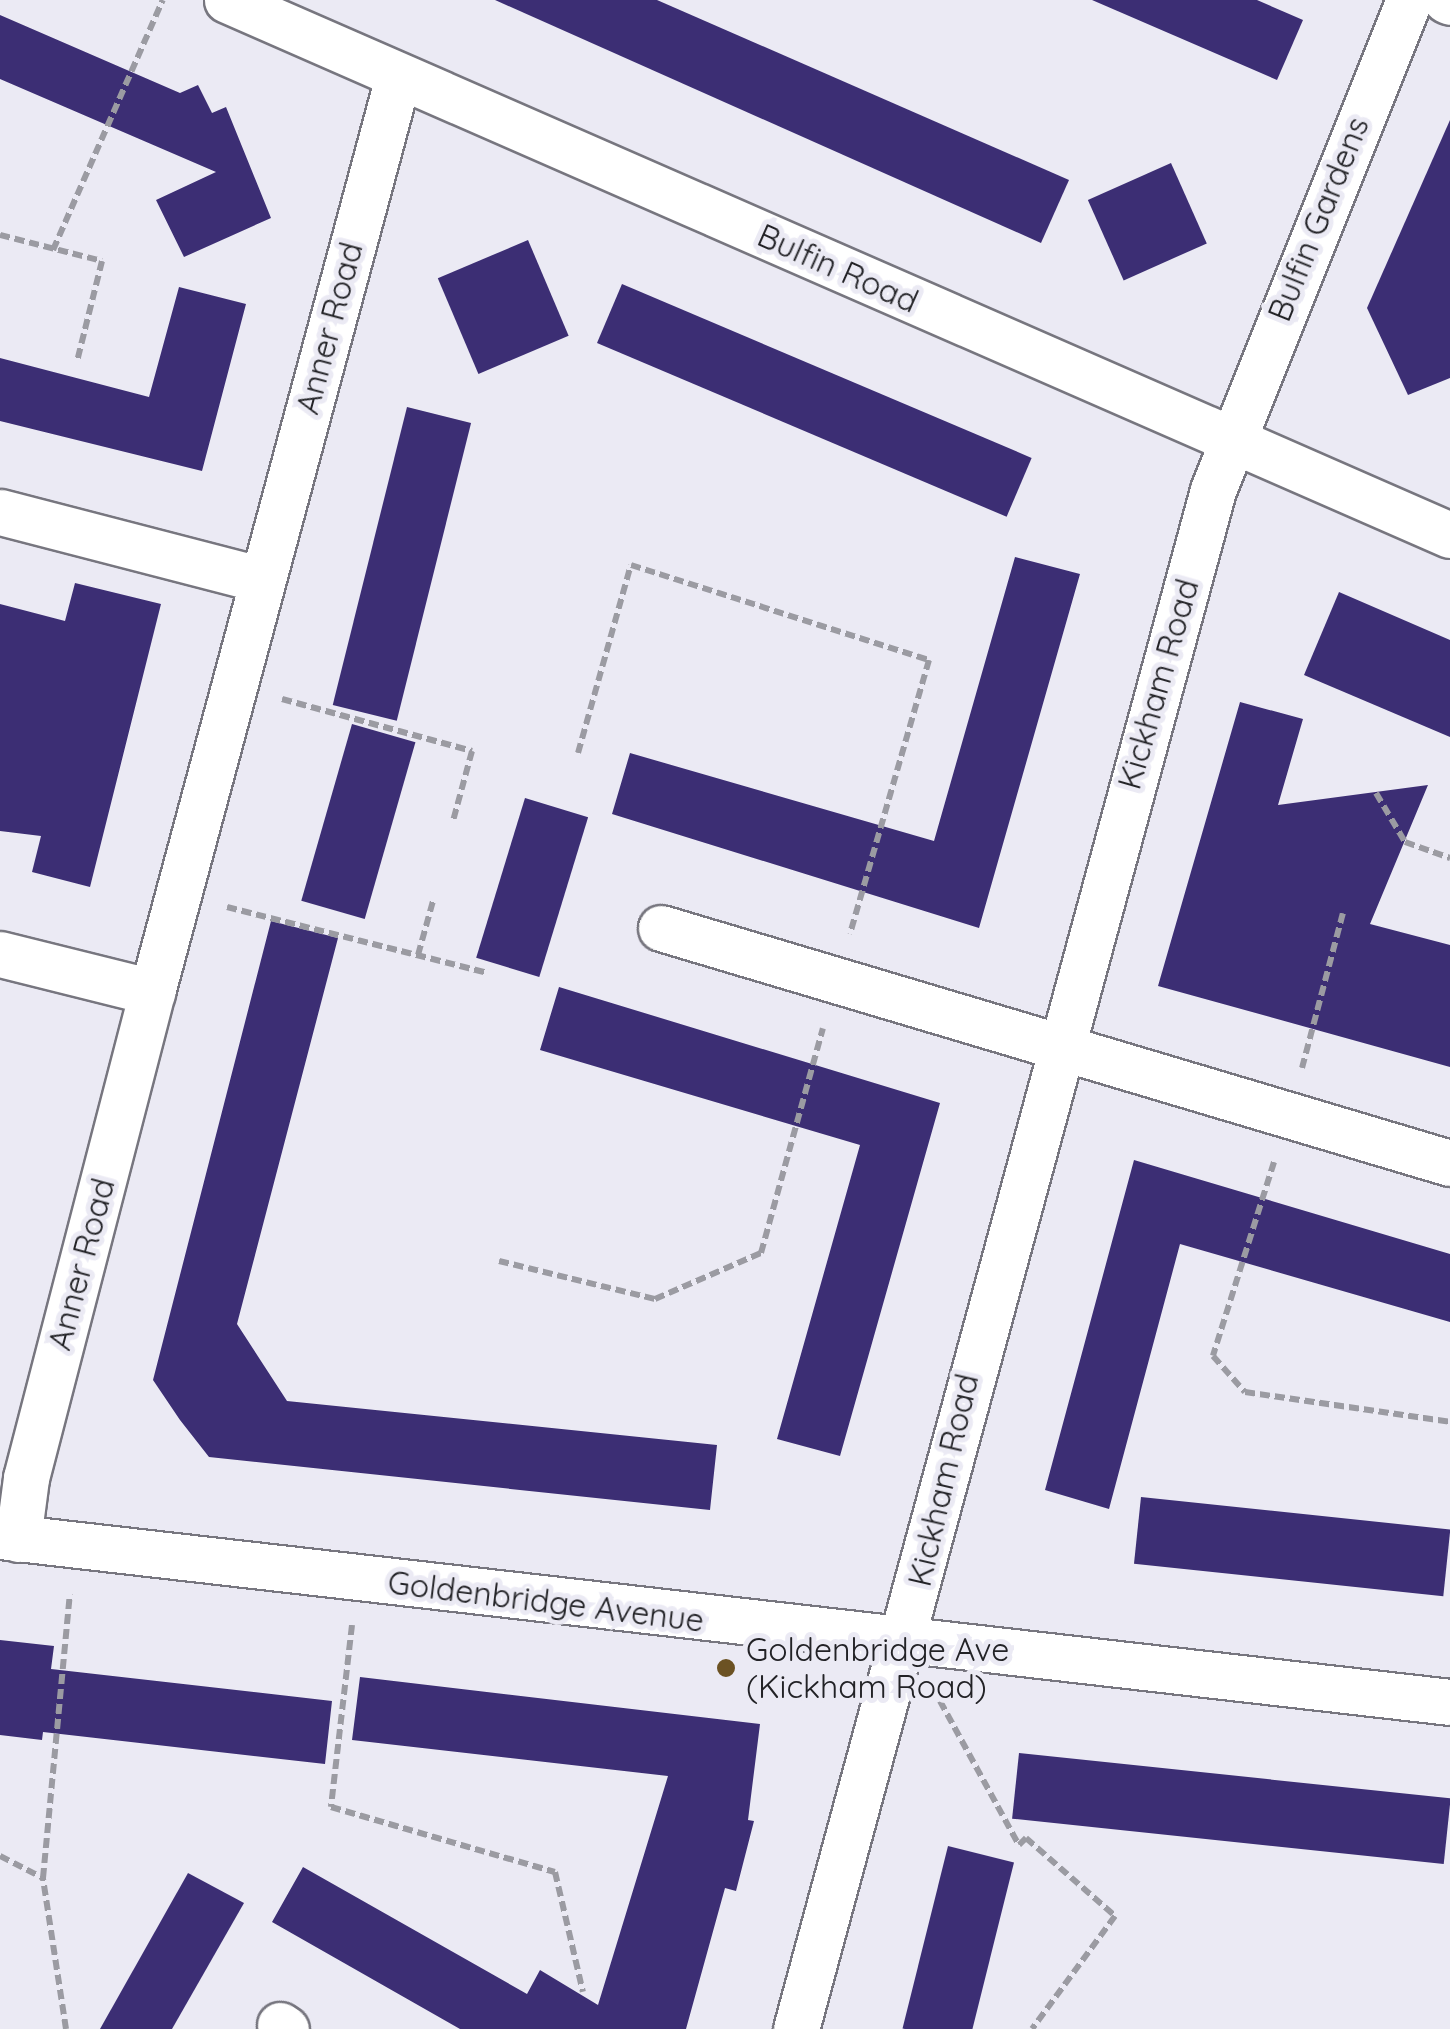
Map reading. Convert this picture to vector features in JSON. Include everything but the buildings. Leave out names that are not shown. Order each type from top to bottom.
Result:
[{"type":"street","name":"Bulfin Road","points":[[227,0],[1450,535]]},
{"type":"street","name":"Bulfin Gardens","points":[[1228,439],[1409,0]]},
{"type":"street","name":"Anner Road","points":[[9,1538],[398,77]]},
{"type":"street","name":"Kickham Road","points":[[796,2029],[1058,1046],[1228,439]]},
{"type":"street","points":[[0,512],[262,580]]},
{"type":"street","points":[[661,928],[1290,1112],[1450,1163]]},
{"type":"street","points":[[0,954],[152,992]]},
{"type":"street","name":"Goldenbridge Avenue","points":[[9,1538],[1450,1702]]},
{"type":"path","points":[[53,250],[163,0]]},
{"type":"path","points":[[0,234],[102,261],[76,361]]},
{"type":"path","points":[[500,1261],[654,1299],[761,1252],[929,660],[631,565],[578,753]]},
{"type":"path","points":[[233,686],[472,752],[454,821]]},
{"type":"path","points":[[1376,792],[1406,842],[1450,858]]},
{"type":"path","points":[[178,895],[487,972]]},
{"type":"path","points":[[418,955],[433,901]]},
{"type":"path","points":[[1344,913],[1290,1112],[1213,1356],[1245,1392],[1450,1422]]},
{"type":"path","points":[[66,2029],[43,1878],[75,1544]]},
{"type":"path","points":[[357,1579],[332,1807],[555,1872],[583,1992]]},
{"type":"path","points":[[900,1642],[1020,1845],[1026,1838],[1115,1916],[1032,2029]]},
{"type":"path","points":[[0,1856],[43,1878]]},
{"type":"place","name":"Goldenbridge Ave (Kickham Road)","points":[[726,1668]]}]
